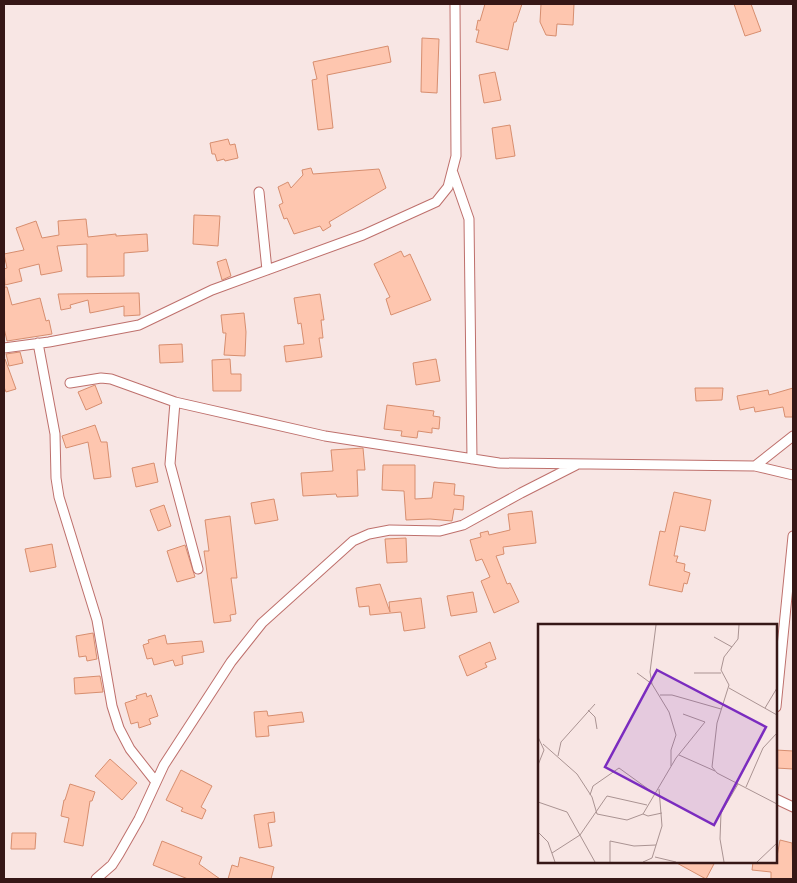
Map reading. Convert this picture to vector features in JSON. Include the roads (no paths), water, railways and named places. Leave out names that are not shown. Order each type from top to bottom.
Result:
[{"type":"street","points":[[4,348],[139,325],[212,290],[363,235],[436,202],[448,187],[456,156],[455,4]]},
{"type":"street","points":[[453,172],[469,219],[472,459]]},
{"type":"street","points":[[259,192],[267,270]]},
{"type":"street","points":[[38,343],[55,434],[55,463],[59,497],[96,620],[112,706],[119,728],[130,748],[156,782]]},
{"type":"street","points":[[70,383],[101,378],[111,379],[175,402],[325,436],[499,463],[755,466],[793,475]]},
{"type":"street","points":[[175,402],[170,464],[198,569]]},
{"type":"street","points":[[755,466],[793,436]]},
{"type":"street","points":[[96,879],[107,870],[119,854],[139,819],[164,765],[231,662],[262,623],[353,540],[368,534],[390,530],[440,531],[463,526],[521,492],[578,464]]},
{"type":"street","points":[[777,697],[793,536]]},
{"type":"street","points":[[777,799],[793,807]]},
{"type":"street","points":[[107,870],[107,879]]}]
